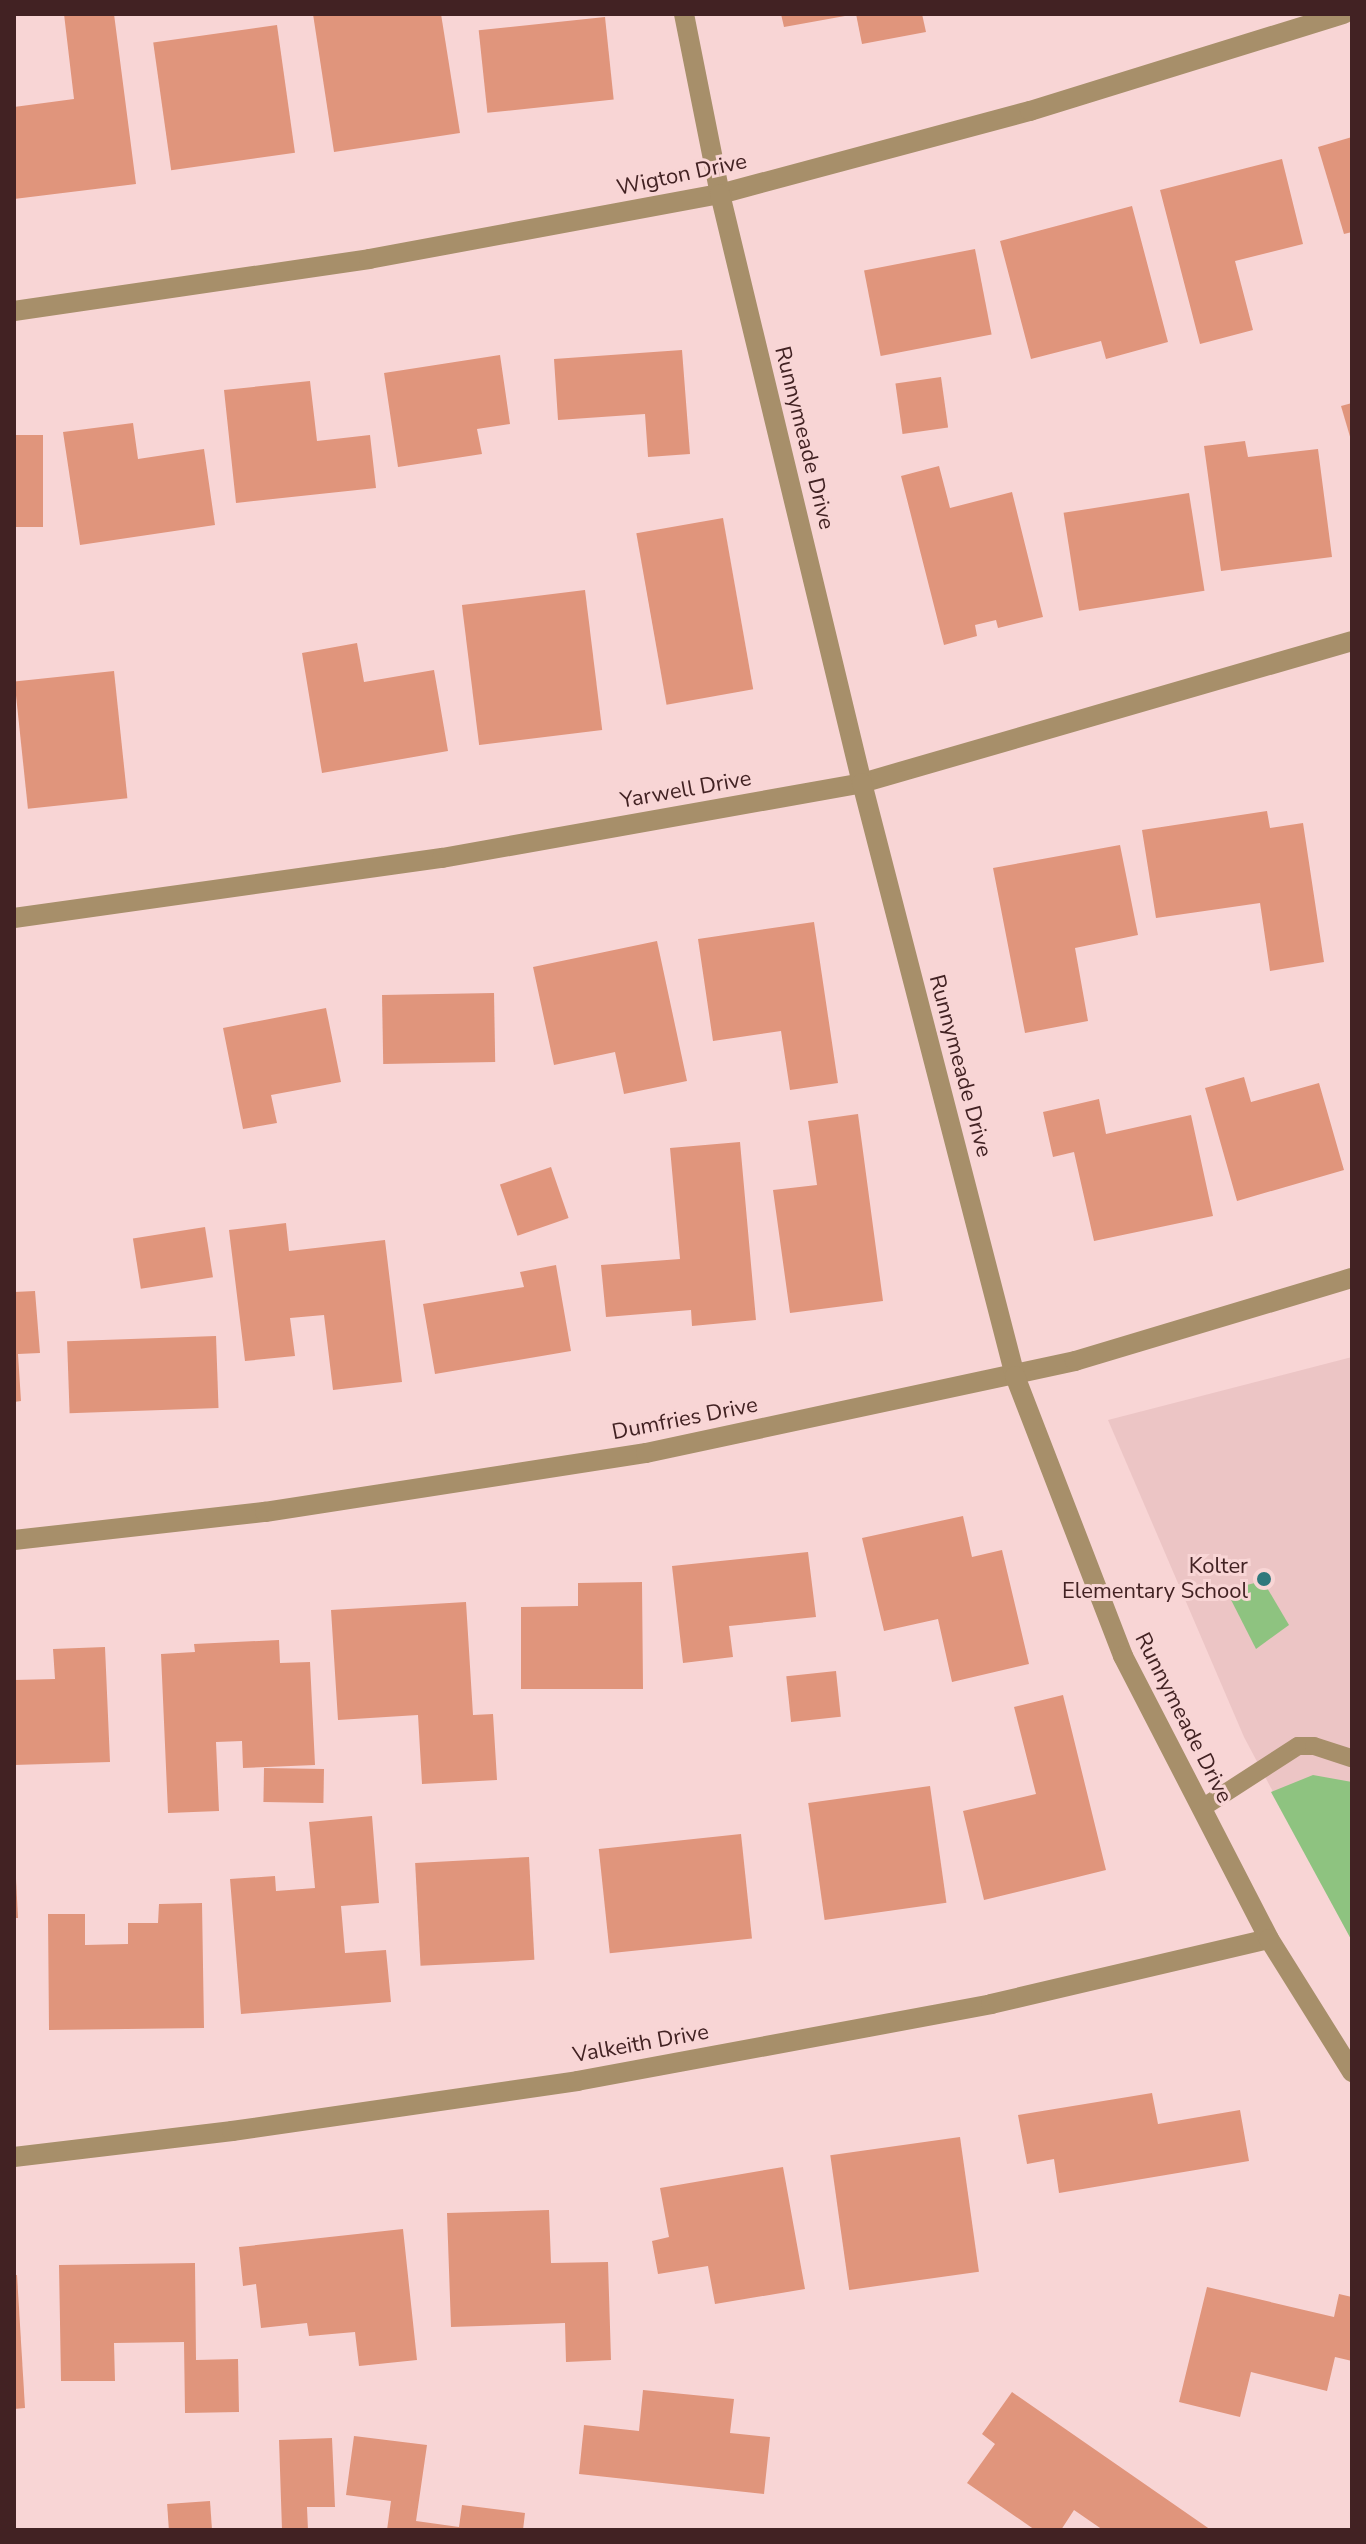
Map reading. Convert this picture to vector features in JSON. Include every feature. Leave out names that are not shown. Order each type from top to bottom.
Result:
[{"type":"street","name":"Runnymeade Drive","points":[[684,14],[720,194],[862,783],[1015,1376],[1123,1656],[1269,1939],[1352,2072]]},
{"type":"street","name":"Wigton Drive","points":[[14,311],[369,259],[720,194],[1030,111],[1343,14]]},
{"type":"street","name":"Yarwell Drive","points":[[14,918],[442,858],[862,783],[1352,641]]},
{"type":"street","name":"Dumfries Drive","points":[[14,1540],[265,1512],[646,1453],[1015,1376],[1352,1278]]},
{"type":"street","name":"Valkeith Drive","points":[[14,2157],[232,2131],[577,2081],[991,2004],[1269,1939]]},
{"type":"lane","points":[[1202,1808],[1298,1746],[1314,1746],[1352,1758]]},
{"type":"shaded area","name":"Kolter Elementary School","points":[[1352,1357],[1352,1941],[1244,1737],[1108,1420]]},
{"type":"green space","points":[[1263,1581],[1289,1625],[1256,1649],[1226,1590]]},
{"type":"green space","points":[[1313,1775],[1352,1782],[1352,1941],[1271,1792]]},
{"type":"building","points":[[64,14],[114,14],[136,184],[14,199],[14,107],[74,99]]},
{"type":"building","points":[[313,14],[441,14],[460,133],[334,152]]},
{"type":"building","points":[[781,14],[845,14],[845,16],[784,27]]},
{"type":"building","points":[[856,14],[922,14],[926,32],[862,44]]},
{"type":"building","points":[[605,17],[614,100],[487,113],[479,30]]},
{"type":"building","points":[[277,25],[295,153],[171,170],[153,42]]},
{"type":"building","points":[[1352,137],[1352,232],[1344,234],[1318,147]]},
{"type":"building","points":[[1282,159],[1303,244],[1235,261],[1253,330],[1200,344],[1160,190]]},
{"type":"building","points":[[1132,206],[1168,342],[1106,359],[1101,341],[1031,359],[1000,241]]},
{"type":"building","points":[[975,249],[992,334],[881,356],[864,271]]},
{"type":"building","points":[[682,350],[690,454],[648,457],[645,414],[558,420],[554,359]]},
{"type":"building","points":[[500,355],[510,424],[477,429],[482,454],[398,467],[384,373]]},
{"type":"building","points":[[941,377],[948,428],[903,434],[895,383]]},
{"type":"building","points":[[310,381],[317,441],[370,435],[376,488],[236,503],[224,390]]},
{"type":"building","points":[[1352,403],[1352,440],[1351,440],[1341,406]]},
{"type":"building","points":[[133,423],[138,459],[204,449],[215,525],[80,545],[63,432]]},
{"type":"building","points":[[14,435],[43,435],[43,527],[14,527]]},
{"type":"building","points":[[1245,441],[1248,457],[1318,449],[1332,557],[1221,571],[1204,446]]},
{"type":"building","points":[[939,466],[950,508],[1012,492],[1043,617],[998,628],[996,620],[975,625],[977,636],[944,645],[901,476]]},
{"type":"building","points":[[1189,493],[1204,591],[1079,611],[1064,513]]},
{"type":"building","points":[[723,518],[753,689],[667,705],[636,533]]},
{"type":"building","points":[[585,590],[602,730],[479,745],[462,605]]},
{"type":"building","points":[[357,643],[364,682],[434,670],[448,751],[322,773],[302,653]]},
{"type":"building","points":[[114,671],[127,798],[28,809],[15,681]]},
{"type":"building","points":[[1267,811],[1270,828],[1303,823],[1324,962],[1270,971],[1260,903],[1156,918],[1142,830]]},
{"type":"building","points":[[1120,845],[1138,935],[1075,948],[1088,1021],[1025,1033],[993,868]]},
{"type":"building","points":[[814,922],[838,1083],[790,1090],[781,1031],[713,1041],[698,939]]},
{"type":"building","points":[[657,941],[687,1081],[624,1094],[615,1052],[554,1065],[533,967]]},
{"type":"building","points":[[494,993],[495,1062],[383,1064],[382,995]]},
{"type":"building","points":[[326,1008],[341,1082],[271,1095],[277,1123],[243,1129],[223,1028]]},
{"type":"building","points":[[1244,1077],[1251,1102],[1319,1083],[1344,1170],[1237,1201],[1205,1088]]},
{"type":"building","points":[[1099,1099],[1106,1134],[1191,1115],[1213,1216],[1094,1241],[1074,1152],[1053,1157],[1043,1112]]},
{"type":"building","points":[[858,1114],[883,1301],[790,1313],[773,1190],[817,1185],[808,1121]]},
{"type":"building","points":[[740,1142],[756,1320],[692,1326],[691,1310],[606,1317],[601,1265],[680,1259],[670,1148]]},
{"type":"building","points":[[551,1167],[569,1218],[518,1236],[500,1185]]},
{"type":"building","points":[[286,1223],[289,1251],[385,1240],[402,1382],[333,1390],[324,1315],[290,1318],[295,1356],[245,1361],[229,1230]]},
{"type":"building","points":[[205,1227],[213,1277],[141,1289],[133,1238]]},
{"type":"building","points":[[556,1265],[571,1351],[435,1374],[423,1304],[524,1287],[520,1272]]},
{"type":"building","points":[[35,1291],[40,1353],[18,1354],[21,1401],[14,1402],[14,1292]]},
{"type":"building","points":[[216,1336],[219,1408],[70,1413],[67,1341]]},
{"type":"building","points":[[963,1516],[972,1557],[1002,1550],[1029,1664],[952,1682],[938,1619],[884,1631],[862,1538]]},
{"type":"building","points":[[808,1552],[816,1617],[729,1626],[733,1657],[683,1663],[672,1566]]},
{"type":"building","points":[[642,1582],[643,1689],[521,1689],[521,1607],[578,1606],[578,1583]]},
{"type":"building","points":[[466,1602],[473,1715],[493,1714],[497,1780],[422,1784],[418,1715],[338,1720],[331,1610]]},
{"type":"building","points":[[279,1640],[280,1663],[310,1662],[315,1765],[243,1768],[242,1741],[216,1742],[219,1811],[168,1813],[161,1654],[195,1652],[194,1644]]},
{"type":"building","points":[[105,1647],[110,1762],[14,1765],[14,1680],[55,1679],[53,1649]]},
{"type":"building","points":[[836,1671],[841,1717],[791,1722],[786,1676]]},
{"type":"building","points":[[1063,1695],[1106,1870],[984,1900],[963,1811],[1036,1794],[1014,1707]]},
{"type":"building","points":[[264,1768],[324,1769],[323,1803],[263,1802]]},
{"type":"building","points":[[930,1786],[946,1903],[825,1920],[808,1803]]},
{"type":"building","points":[[372,1816],[379,1903],[341,1906],[345,1953],[386,1950],[391,2002],[241,2014],[230,1879],[275,1876],[276,1891],[315,1888],[309,1822]]},
{"type":"building","points":[[741,1834],[752,1938],[610,1953],[599,1849]]},
{"type":"building","points":[[529,1857],[534,1960],[421,1966],[415,1863]]},
{"type":"building","points":[[14,1880],[18,1918],[14,1918]]},
{"type":"building","points":[[202,1903],[204,2028],[49,2030],[48,1914],[85,1914],[85,1945],[128,1944],[128,1923],[158,1923],[159,1904]]},
{"type":"building","points":[[1152,2093],[1158,2124],[1240,2110],[1249,2161],[1059,2193],[1054,2159],[1027,2164],[1018,2115]]},
{"type":"building","points":[[960,2137],[979,2272],[849,2290],[830,2155]]},
{"type":"building","points":[[783,2167],[805,2289],[715,2304],[708,2266],[658,2274],[652,2241],[669,2237],[660,2188]]},
{"type":"building","points":[[549,2210],[551,2263],[608,2262],[611,2360],[566,2362],[565,2323],[451,2327],[447,2213]]},
{"type":"building","points":[[403,2229],[417,2360],[359,2366],[355,2332],[309,2336],[307,2323],[261,2328],[256,2284],[243,2286],[239,2247]]},
{"type":"building","points":[[195,2263],[196,2360],[238,2359],[239,2412],[185,2413],[184,2342],[114,2343],[115,2381],[61,2381],[59,2265]]},
{"type":"building","points":[[14,2275],[17,2275],[25,2408],[14,2409]]},
{"type":"building","points":[[1207,2287],[1334,2317],[1339,2294],[1352,2297],[1352,2361],[1335,2357],[1327,2391],[1251,2372],[1240,2417],[1179,2402]]},
{"type":"building","points":[[643,2390],[734,2399],[730,2433],[770,2437],[764,2494],[579,2474],[584,2425],[639,2431]]},
{"type":"building","points":[[1012,2392],[1211,2530],[1103,2530],[1074,2510],[1061,2530],[1035,2530],[967,2483],[995,2444],[982,2434]]},
{"type":"building","points":[[354,2436],[427,2445],[416,2521],[459,2527],[462,2505],[525,2513],[523,2530],[387,2530],[391,2501],[346,2495]]},
{"type":"building","points":[[332,2438],[335,2507],[307,2507],[308,2530],[282,2530],[279,2440]]},
{"type":"building","points":[[210,2501],[212,2530],[169,2530],[167,2504]]},
{"type":"place","name":"Kolter Elementary School","points":[[1264,1579]]}]
